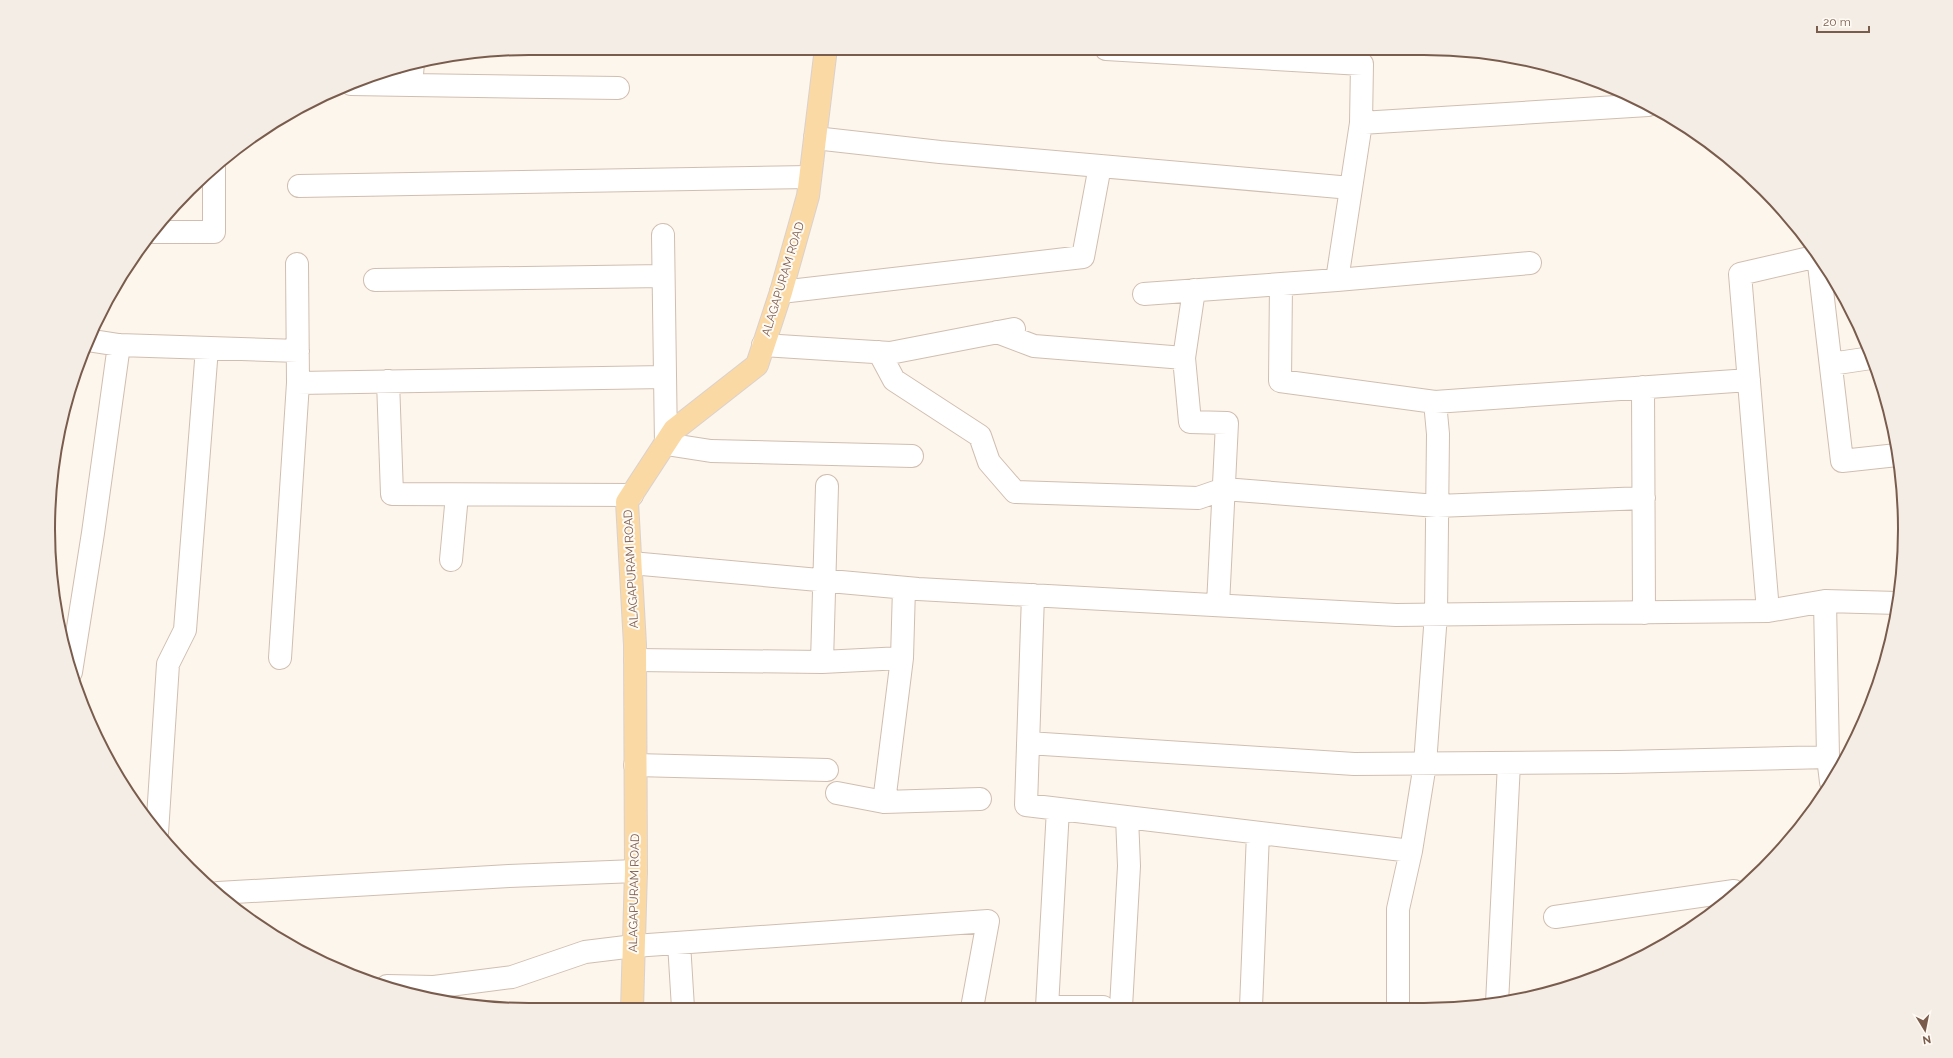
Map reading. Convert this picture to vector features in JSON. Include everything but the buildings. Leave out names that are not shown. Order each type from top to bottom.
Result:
[{"type":"main road","name":"ALAGAPURAM ROAD","points":[[632,1003],[636,871],[635,660],[627,502],[674,430],[757,365],[781,292],[808,196],[825,55]]},
{"type":"street","points":[[1208,55],[1362,64],[1361,123],[1337,280]]},
{"type":"street","points":[[411,85],[412,70]]},
{"type":"street","points":[[366,84],[618,88]]},
{"type":"street","points":[[1361,123],[1639,107]]},
{"type":"street","points":[[815,138],[940,152],[1351,188]]},
{"type":"street","points":[[781,292],[1083,257],[1100,166]]},
{"type":"street","points":[[160,232],[214,232],[214,175]]},
{"type":"street","points":[[299,186],[810,177]]},
{"type":"street","points":[[663,235],[666,444],[711,451],[912,456]]},
{"type":"street","points":[[1768,611],[1740,274],[1812,257]]},
{"type":"street","points":[[1144,294],[1337,280],[1530,263]]},
{"type":"street","points":[[280,658],[298,383],[297,264]]},
{"type":"street","points":[[1819,268],[1842,461],[1892,456]]},
{"type":"street","points":[[375,280],[663,276]]},
{"type":"street","points":[[1281,284],[1280,381],[1434,402],[1749,380]]},
{"type":"street","points":[[1194,290],[1184,358],[1190,422],[1226,423],[1218,605]]},
{"type":"street","points":[[764,345],[890,352],[1006,331],[1034,346],[1184,358]]},
{"type":"street","points":[[94,341],[119,345],[298,351]]},
{"type":"street","points":[[73,659],[93,533],[119,345]]},
{"type":"street","points":[[158,824],[168,664],[184,630],[207,348]]},
{"type":"street","points":[[879,352],[894,380],[980,436],[989,462],[1015,492],[1198,498],[1224,488],[1437,506],[1644,498]]},
{"type":"street","points":[[1831,364],[1866,359]]},
{"type":"street","points":[[298,383],[664,377]]},
{"type":"street","points":[[388,381],[392,494],[632,495]]},
{"type":"street","points":[[1643,387],[1644,612]]},
{"type":"street","points":[[1398,1003],[1398,910],[1411,852],[1425,764],[1436,614],[1438,434],[1434,402]]},
{"type":"street","points":[[822,662],[827,486]]},
{"type":"street","points":[[451,560],[457,495]]},
{"type":"street","points":[[631,563],[904,588],[1396,615],[1768,611],[1825,601],[1892,603]]},
{"type":"street","points":[[884,802],[902,658],[904,588]]},
{"type":"street","points":[[1033,595],[1026,805],[1411,852]]},
{"type":"street","points":[[1825,601],[1828,757],[1830,772]]},
{"type":"street","points":[[635,660],[822,662],[902,658]]},
{"type":"street","points":[[1028,743],[1354,764],[1509,763],[1828,757]]},
{"type":"street","points":[[1497,997],[1509,763]]},
{"type":"street","points":[[635,765],[827,770]]},
{"type":"street","points":[[837,793],[884,802],[980,799]]},
{"type":"street","points":[[1047,1003],[1058,809]]},
{"type":"street","points":[[1121,1003],[1129,866],[1127,817]]},
{"type":"street","points":[[1251,1003],[1258,833]]},
{"type":"street","points":[[225,893],[509,876],[636,871]]},
{"type":"street","points":[[1555,916],[1729,892]]},
{"type":"street","points":[[404,986],[434,987],[512,977],[585,952],[634,946],[988,921],[973,1003]]},
{"type":"street","points":[[679,943],[683,1003]]}]
